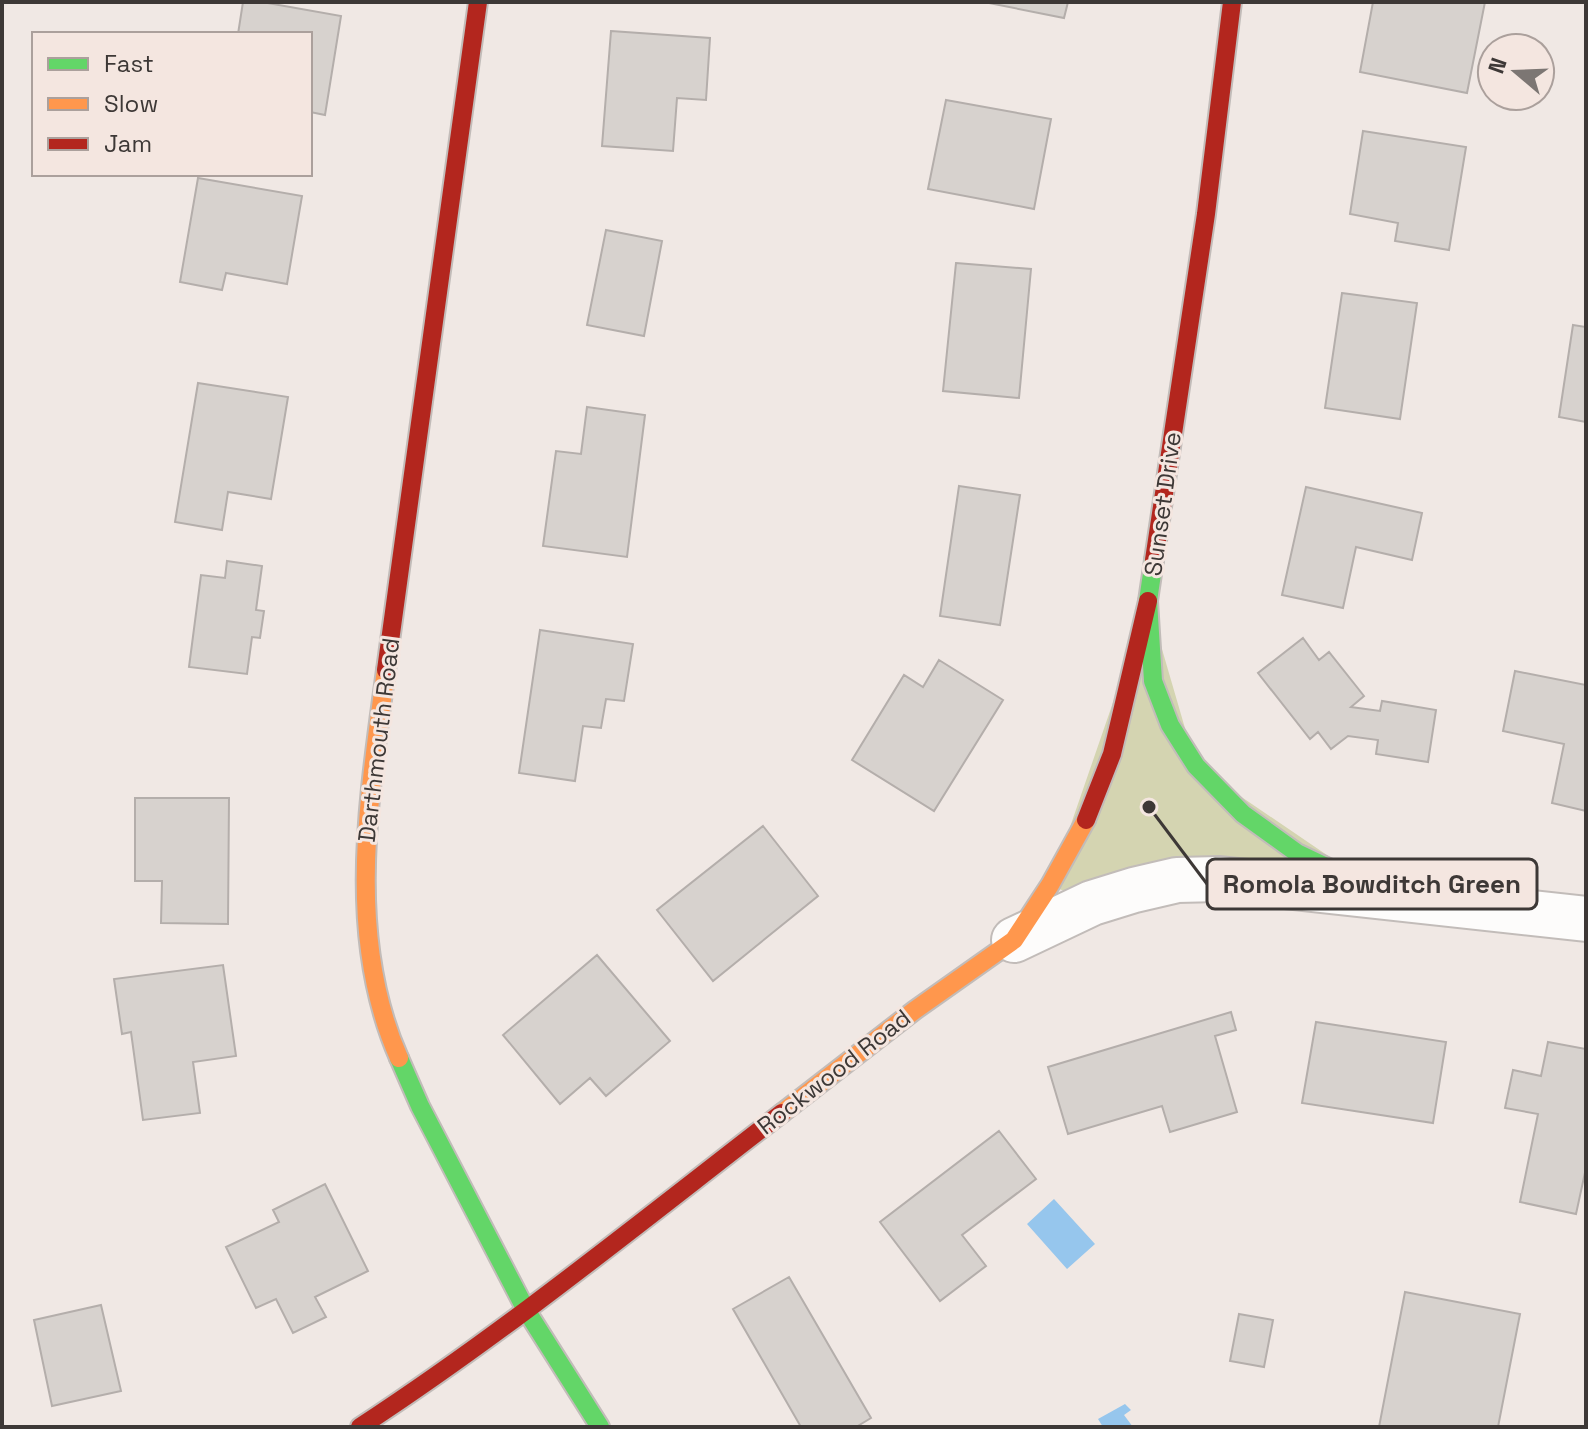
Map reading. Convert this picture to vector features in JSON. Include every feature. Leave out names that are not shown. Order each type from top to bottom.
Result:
[{"type":"street","name":"Darthmouth Road","points":[[478,2],[374,760],[365,886],[373,967],[381,1008],[397,1054],[420,1106],[526,1310],[600,1427]]},
{"type":"street","name":"Sunset Drive","points":[[1232,2],[1206,214],[1148,601],[1153,681],[1170,725],[1196,766],[1243,814],[1297,853],[1387,896]]},
{"type":"street","name":"Rockwood Road","points":[[360,1427],[420,1388],[526,1310],[915,1010],[1014,940],[1083,827],[1105,772],[1148,601]]},
{"type":"street","points":[[1014,940],[1092,903],[1177,880],[1220,879],[1586,919]]},
{"type":"green space","points":[[1148,601],[1196,766],[1387,896],[1092,903],[1050,885]]},
{"type":"water","points":[[1054,1199],[1095,1244],[1067,1269],[1027,1224]]},
{"type":"water","points":[[1125,1404],[1131,1410],[1124,1415],[1133,1427],[1103,1427],[1098,1419]]},
{"type":"building","points":[[243,2],[262,2],[341,16],[325,115],[312,112],[312,32],[238,32]]},
{"type":"building","points":[[984,2],[1068,2],[1064,18]]},
{"type":"building","points":[[1373,2],[1485,2],[1479,32],[1476,32],[1467,93],[1360,72]]},
{"type":"building","points":[[611,31],[710,38],[706,100],[677,98],[673,151],[602,146]]},
{"type":"building","points":[[946,100],[1051,119],[1034,209],[928,189]]},
{"type":"building","points":[[1363,131],[1466,147],[1449,250],[1395,241],[1398,223],[1350,214]]},
{"type":"building","points":[[198,178],[302,196],[287,284],[226,273],[222,290],[180,282]]},
{"type":"building","points":[[606,230],[662,241],[644,336],[587,325]]},
{"type":"building","points":[[956,263],[1031,269],[1019,398],[943,391]]},
{"type":"building","points":[[1342,293],[1417,303],[1400,419],[1325,408]]},
{"type":"building","points":[[1573,325],[1586,327],[1586,422],[1559,417]]},
{"type":"building","points":[[198,383],[288,397],[271,499],[228,492],[222,530],[175,522]]},
{"type":"building","points":[[587,407],[645,415],[627,557],[543,546],[556,451],[581,454]]},
{"type":"building","points":[[959,486],[1020,495],[1000,625],[940,616]]},
{"type":"building","points":[[1306,487],[1422,513],[1412,560],[1356,547],[1343,608],[1282,595]]},
{"type":"building","points":[[227,561],[262,566],[256,610],[264,611],[260,638],[252,637],[247,674],[189,667],[201,575],[225,578]]},
{"type":"building","points":[[540,630],[633,644],[624,701],[606,699],[601,728],[583,726],[575,781],[519,773]]},
{"type":"building","points":[[1303,638],[1319,660],[1329,652],[1364,696],[1351,707],[1380,711],[1382,701],[1436,710],[1428,762],[1376,754],[1378,740],[1348,736],[1331,749],[1318,732],[1310,739],[1258,673]]},
{"type":"building","points":[[939,660],[1003,700],[934,811],[852,760],[904,675],[923,687]]},
{"type":"building","points":[[1515,671],[1586,685],[1586,811],[1552,803],[1564,744],[1503,731]]},
{"type":"building","points":[[135,798],[229,798],[228,924],[161,923],[162,881],[135,881]]},
{"type":"building","points":[[763,826],[818,896],[713,981],[657,910]]},
{"type":"building","points":[[597,955],[670,1041],[606,1096],[590,1078],[560,1104],[503,1035]]},
{"type":"building","points":[[223,965],[236,1056],[193,1062],[200,1113],[143,1120],[131,1032],[122,1034],[114,979]]},
{"type":"building","points":[[1231,1012],[1236,1030],[1215,1036],[1237,1112],[1170,1132],[1162,1106],[1068,1134],[1048,1067]]},
{"type":"building","points":[[1316,1022],[1446,1042],[1433,1123],[1302,1103]]},
{"type":"building","points":[[1548,1042],[1586,1049],[1586,1168],[1576,1214],[1520,1202],[1538,1114],[1505,1108],[1513,1070],[1541,1076]]},
{"type":"building","points":[[999,1131],[1036,1179],[962,1235],[986,1266],[940,1301],[880,1222]]},
{"type":"building","points":[[325,1184],[368,1271],[315,1297],[326,1317],[293,1333],[276,1299],[256,1308],[226,1247],[279,1222],[273,1210]]},
{"type":"building","points":[[789,1277],[871,1418],[856,1427],[801,1427],[733,1309]]},
{"type":"building","points":[[1405,1292],[1520,1314],[1498,1427],[1379,1427]]},
{"type":"building","points":[[101,1305],[121,1391],[52,1406],[34,1320]]},
{"type":"building","points":[[1239,1314],[1273,1320],[1264,1367],[1230,1361]]},
{"type":"traffic: fast","points":[[1154,560],[1148,601],[1153,681],[1170,725],[1196,766],[1243,814],[1297,853],[1387,896]]},
{"type":"traffic: fast","points":[[399,1058],[420,1106],[526,1310],[600,1427]]},
{"type":"traffic: slow","points":[[386,670],[368,817],[367,915],[372,964],[382,1012],[399,1058]]},
{"type":"traffic: slow","points":[[782,1113],[915,1010],[1014,940],[1050,885],[1086,820]]},
{"type":"traffic: jam","points":[[386,670],[478,2]]},
{"type":"traffic: jam","points":[[1154,560],[1206,214],[1232,2]]},
{"type":"traffic: jam","points":[[1086,820],[1112,754],[1148,601]]},
{"type":"traffic: jam","points":[[360,1427],[521,1314],[782,1113]]},
{"type":"place","name":"Romola Bowditch Green","points":[[1149,807]]}]
